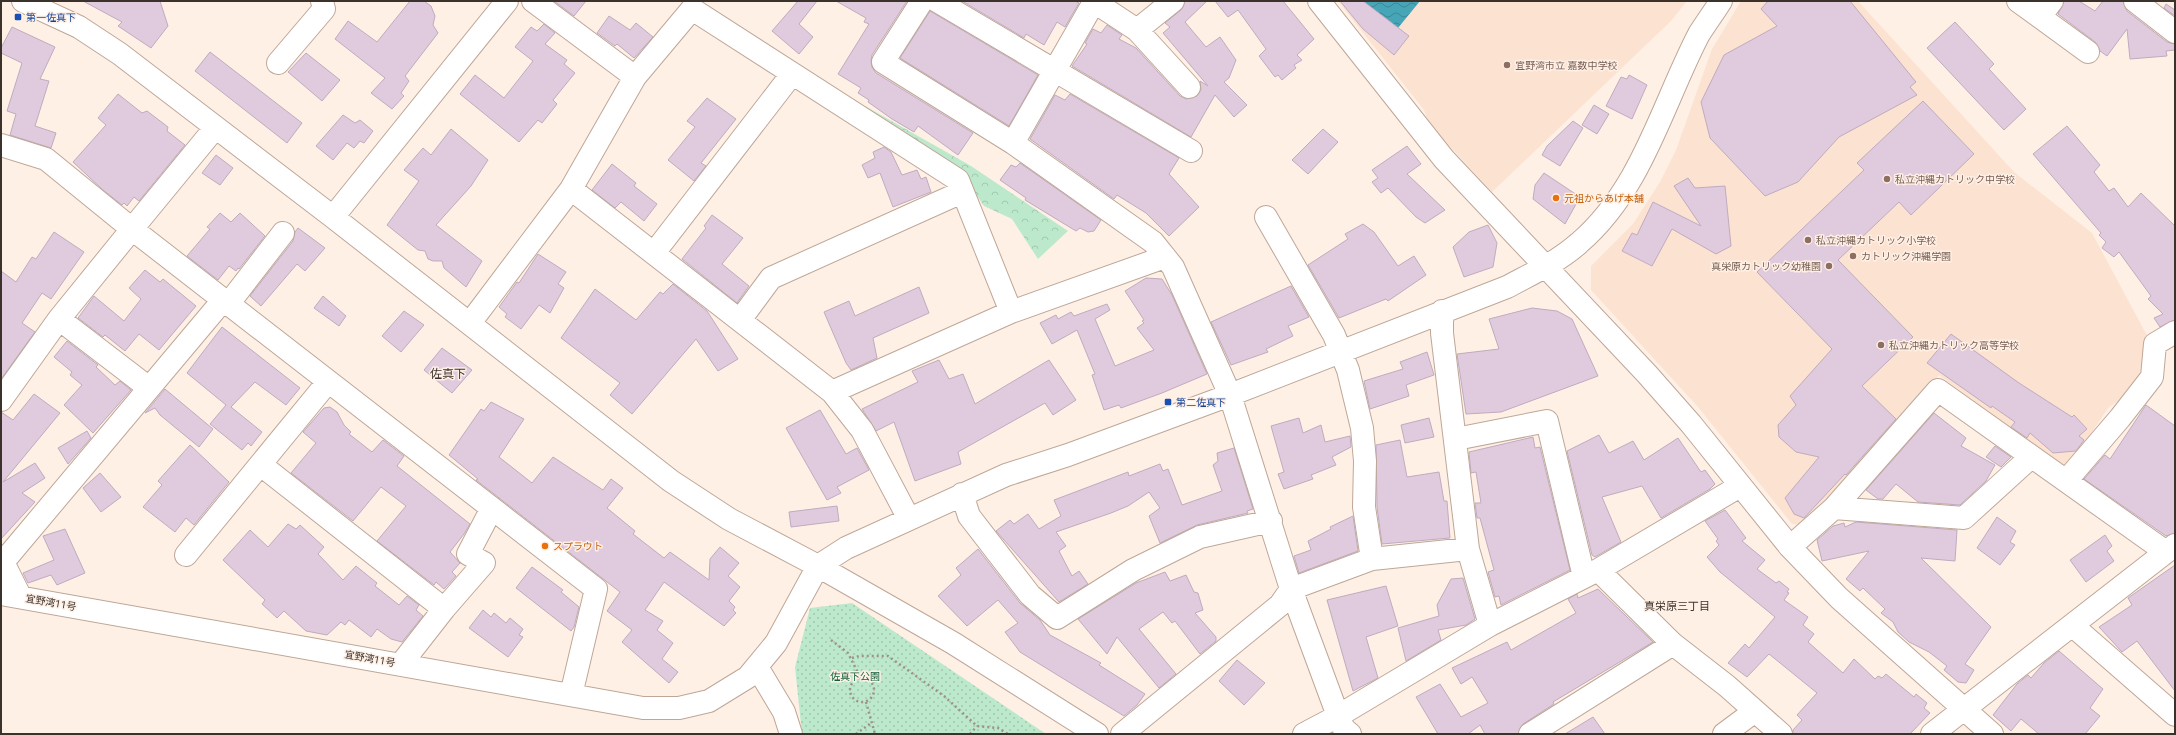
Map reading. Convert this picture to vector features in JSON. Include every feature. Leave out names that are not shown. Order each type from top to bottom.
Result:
[{"type":"street","points":[[23,1],[79,27],[108,47],[333,217],[671,481],[728,519],[818,566],[953,643],[1096,734]]},
{"type":"street","points":[[278,63],[324,9],[322,1]]},
{"type":"street","points":[[333,217],[506,1]]},
{"type":"street","points":[[533,1],[635,77]]},
{"type":"street","points":[[922,1],[883,62],[1013,143],[1154,242],[1173,267],[1230,395],[1271,521],[1291,589],[1338,716],[1344,729],[1350,734]]},
{"type":"street","points":[[937,1],[1190,151]]},
{"type":"street","points":[[1013,143],[1056,71],[1094,1],[1137,30],[1189,87]]},
{"type":"street","points":[[1137,30],[1173,1]]},
{"type":"street","points":[[1319,1],[1444,160],[1647,374],[1691,424],[1790,546],[1839,598],[1992,734]]},
{"type":"street","points":[[818,566],[846,548],[1006,475],[1068,455],[1230,395],[1506,287],[1545,267],[1579,243],[1609,211],[1636,174],[1700,34],[1721,1]]},
{"type":"street","points":[[2018,1],[2046,9],[2088,52]]},
{"type":"street","points":[[2135,1],[2175,32]]},
{"type":"street","points":[[470,323],[571,189],[635,77],[692,10],[958,180],[1012,312]]},
{"type":"street","points":[[654,253],[792,74]]},
{"type":"street","points":[[4,392],[59,319],[215,128]]},
{"type":"street","points":[[1,145],[46,159],[327,383],[596,589],[571,695]]},
{"type":"street","points":[[571,189],[832,392],[862,430],[909,519]]},
{"type":"street","points":[[740,320],[771,278],[962,192]]},
{"type":"street","points":[[1266,217],[1334,335],[1348,370],[1362,428],[1365,461],[1364,507],[1372,559]]},
{"type":"street","points":[[10,595],[2,560],[283,233]]},
{"type":"street","points":[[832,392],[1012,312],[1165,257]]},
{"type":"street","points":[[1442,311],[1442,333],[1456,438],[1468,549],[1490,625]]},
{"type":"street","points":[[59,319],[149,388]]},
{"type":"street","points":[[2066,481],[2120,418],[2152,377],[2155,344],[2175,332]]},
{"type":"street","points":[[186,555],[327,383]]},
{"type":"street","points":[[1790,546],[1834,508],[1938,390],[2066,481],[2170,548],[2073,626],[1932,734]]},
{"type":"street","points":[[1456,438],[1547,422],[1591,573],[1781,734]]},
{"type":"street","points":[[1834,508],[1964,518],[2031,457]]},
{"type":"street","points":[[261,465],[444,609]]},
{"type":"street","points":[[1304,734],[1338,716],[1490,625],[1591,573],[1740,486]]},
{"type":"street","points":[[962,494],[969,516],[1030,595],[1057,618],[1133,570],[1200,537],[1271,521]]},
{"type":"street","points":[[401,664],[444,609],[484,563],[468,554],[492,508]]},
{"type":"street","points":[[1122,734],[1280,605],[1291,589],[1372,559],[1468,549]]},
{"type":"street","name":"宜野湾11号","points":[[10,595],[643,708],[661,709],[679,708],[709,701],[748,677],[776,643],[818,566]]},
{"type":"street","points":[[2073,626],[2172,708]]},
{"type":"street","points":[[1530,734],[1673,644]]},
{"type":"street","points":[[757,667],[784,712],[791,734]]},
{"type":"street","points":[[1724,734],[1755,711]]},
{"type":"path","points":[[831,640],[852,658],[862,679]]},
{"type":"path","points":[[852,658],[859,656],[888,656],[944,696],[977,726],[998,728],[1008,734]]},
{"type":"path","points":[[862,679],[870,681],[874,686],[874,693],[866,702],[854,700],[851,694],[850,688],[853,683],[862,679]]},
{"type":"path","points":[[866,702],[875,734]]},
{"type":"path","points":[[856,734],[871,723]]},
{"type":"path","points":[[970,734],[977,726]]},
{"type":"shaded area","name":"宜野湾市立 嘉数中学校","points":[[1338,1],[1687,1],[1671,21],[1492,192],[1429,124],[1424,110]]},
{"type":"shaded area","name":"カトリック沖縄学園","points":[[1741,1],[1858,1],[2014,172],[2092,233],[2150,341],[2140,386],[2108,408],[2067,469],[1939,375],[1830,501],[1802,525],[1792,524],[1698,407],[1591,290],[1591,266],[1633,224],[1660,182],[1676,150],[1712,49]]},
{"type":"green space","points":[[865,106],[971,166],[1068,231],[1038,259],[1012,219],[984,206],[963,175],[864,109]]},
{"type":"green space","name":"佐真下公園","points":[[852,603],[1046,734],[802,734],[795,667],[810,608]]},
{"type":"water","points":[[1363,1],[1420,1],[1398,28]]},
{"type":"building","points":[[83,1],[160,1],[168,26],[151,48],[118,26],[122,22]]},
{"type":"building","points":[[410,1],[424,1],[431,6],[435,16],[433,25],[438,33],[405,76],[409,81],[401,93],[404,96],[392,109],[371,93],[385,78],[335,39],[348,21],[377,42]]},
{"type":"building","points":[[554,1],[586,1],[574,16]]},
{"type":"building","points":[[798,1],[817,1],[799,24],[813,37],[799,54],[772,31]]},
{"type":"building","points":[[836,1],[907,1],[872,55],[872,67],[876,73],[973,133],[958,155],[918,126],[914,132],[892,119],[858,93],[861,88],[838,74],[869,24],[864,22],[866,18]]},
{"type":"building","points":[[962,1],[1075,1],[1079,3],[1065,27],[1057,22],[1044,45],[1026,34],[1024,38]]},
{"type":"building","points":[[1185,1],[1207,1],[1185,22],[1206,47],[1220,37],[1236,60],[1229,78],[1224,82],[1247,105],[1234,117],[1215,95],[1191,137],[1072,66],[1087,44],[1085,43],[1093,29],[1101,33],[1107,25],[1122,35],[1119,39],[1136,48],[1180,96],[1186,99],[1197,96],[1201,90],[1200,81],[1208,86],[1163,33],[1170,27],[1165,23],[1181,10]]},
{"type":"building","points":[[1215,1],[1283,1],[1314,39],[1297,55],[1302,60],[1294,65],[1296,68],[1282,80],[1278,75],[1275,77],[1259,56],[1266,49],[1238,10],[1228,17]]},
{"type":"building","points":[[1340,1],[1363,1],[1409,36],[1394,55],[1363,29]]},
{"type":"building","points":[[1768,1],[1850,1],[1916,82],[1910,87],[1917,95],[1839,137],[1798,182],[1765,196],[1710,138],[1701,102],[1724,55],[1777,26],[1761,9]]},
{"type":"building","points":[[2064,1],[2079,1],[2095,11],[2103,1],[2123,1],[2127,11],[2167,42],[2175,44],[2175,50],[2166,51],[2167,56],[2130,59],[2127,29],[2107,56],[2100,51],[2095,42],[2058,14]]},
{"type":"building","points":[[2166,4],[2175,10],[2175,16],[2164,8]]},
{"type":"building","points":[[930,11],[1038,75],[1009,126],[900,58]]},
{"type":"building","points":[[609,16],[630,30],[636,23],[653,37],[634,58],[617,44],[615,46],[597,33]]},
{"type":"building","points":[[1955,22],[1994,64],[1989,69],[2026,109],[2004,130],[1927,48]]},
{"type":"building","points":[[544,24],[555,33],[545,44],[567,60],[564,64],[575,73],[553,100],[557,104],[542,123],[538,120],[519,142],[460,94],[475,75],[504,98],[533,61],[515,47],[531,27],[537,31]]},
{"type":"building","points":[[12,27],[55,47],[40,79],[49,81],[35,126],[56,133],[51,148],[10,135],[16,114],[7,111],[22,63],[1,53],[1,48]]},
{"type":"building","points":[[210,52],[302,123],[287,143],[195,71]]},
{"type":"building","points":[[306,53],[340,80],[322,101],[288,72]]},
{"type":"building","points":[[1629,75],[1647,85],[1632,119],[1606,106],[1621,77],[1627,79]]},
{"type":"building","points":[[118,94],[142,113],[147,111],[168,127],[167,131],[185,145],[139,201],[134,197],[127,206],[124,203],[122,205],[103,190],[73,162],[106,125],[98,118]]},
{"type":"building","points":[[1070,94],[1179,158],[1169,174],[1199,207],[1169,236],[1146,213],[1117,195],[1114,199],[1030,139],[1055,95],[1065,100]]},
{"type":"building","points":[[707,98],[736,119],[701,163],[706,166],[694,181],[668,160],[695,127],[687,121]]},
{"type":"building","points":[[1923,101],[1974,154],[1911,215],[1899,202],[1838,260],[1913,337],[1862,386],[1896,419],[1846,475],[1845,474],[1804,518],[1794,514],[1785,498],[1819,457],[1796,452],[1779,437],[1778,425],[1796,405],[1790,396],[1832,349],[1757,272],[1864,170],[1857,163]]},
{"type":"building","points":[[1594,105],[1609,114],[1597,134],[1582,125]]},
{"type":"building","points":[[343,115],[355,123],[360,120],[373,131],[364,143],[360,141],[354,148],[347,143],[333,160],[316,146]]},
{"type":"building","points":[[1573,121],[1583,128],[1560,166],[1542,155],[1547,146]]},
{"type":"building","points":[[2067,126],[2100,165],[2094,172],[2109,191],[2114,188],[2128,207],[2141,193],[2175,226],[2175,320],[2160,327],[2154,318],[2163,314],[2148,299],[2151,296],[2119,252],[2114,257],[2102,248],[2106,242],[2099,235],[2101,233],[2033,154]]},
{"type":"building","points":[[451,129],[488,160],[471,186],[436,225],[482,261],[466,287],[444,268],[442,261],[433,261],[428,259],[425,251],[418,250],[387,225],[419,181],[404,170],[423,148],[431,155]]},
{"type":"building","points":[[1323,129],[1338,142],[1308,174],[1292,160]]},
{"type":"building","points":[[1407,146],[1421,164],[1407,174],[1445,210],[1425,223],[1416,217],[1388,188],[1381,193],[1372,182],[1378,178],[1372,170]]},
{"type":"building","points":[[884,147],[891,152],[902,175],[917,170],[921,179],[926,177],[931,192],[893,207],[880,173],[868,178],[862,165],[875,158],[873,152]]},
{"type":"building","points":[[216,155],[233,168],[220,185],[202,173]]},
{"type":"building","points":[[1020,163],[1101,220],[1094,231],[1088,232],[1080,228],[1076,231],[1025,200],[1026,198],[1000,180],[1011,165],[1016,167]]},
{"type":"building","points":[[612,164],[636,183],[634,186],[657,204],[644,221],[621,202],[615,208],[592,190]]},
{"type":"building","name":"元祖からあげ本舗","points":[[1544,173],[1580,197],[1565,224],[1533,199],[1535,185]]},
{"type":"building","points":[[1688,178],[1695,188],[1725,186],[1731,246],[1716,254],[1672,229],[1652,266],[1622,251],[1632,233],[1637,235],[1653,202],[1701,226],[1674,186]]},
{"type":"building","points":[[220,213],[231,222],[240,213],[265,236],[239,269],[238,268],[236,271],[229,266],[218,280],[187,256],[210,229],[207,227]]},
{"type":"building","points":[[712,215],[743,238],[722,264],[749,286],[737,303],[682,259],[706,228],[704,226]]},
{"type":"building","points":[[1363,224],[1374,232],[1398,266],[1414,256],[1426,275],[1388,301],[1386,299],[1339,318],[1308,265],[1348,239],[1345,234]]},
{"type":"building","points":[[1488,225],[1497,243],[1493,267],[1464,277],[1453,247],[1469,232]]},
{"type":"building","points":[[298,228],[325,248],[305,271],[297,264],[261,306],[250,296],[293,241],[295,232]]},
{"type":"building","points":[[54,232],[84,252],[51,299],[42,293],[22,323],[35,332],[1,379],[1,271],[16,282],[32,257],[36,259]]},
{"type":"building","points":[[538,254],[566,272],[558,284],[564,288],[550,313],[539,305],[521,329],[505,317],[507,314],[499,307],[517,282],[519,283]]},
{"type":"building","points":[[145,270],[160,282],[163,279],[196,306],[159,350],[139,334],[125,351],[105,335],[103,337],[78,318],[94,296],[124,321],[141,299],[129,288]]},
{"type":"building","points":[[1146,278],[1162,279],[1172,295],[1207,374],[1121,408],[1119,405],[1104,410],[1092,375],[1095,374],[1077,330],[1052,344],[1040,323],[1056,315],[1058,319],[1071,312],[1074,316],[1107,304],[1110,310],[1095,319],[1115,366],[1154,350],[1137,328],[1144,323],[1142,321],[1144,320],[1125,291]]},
{"type":"building","points":[[673,284],[707,311],[738,359],[718,371],[696,339],[632,414],[610,395],[620,383],[561,338],[595,289],[636,320],[660,292],[663,294]]},
{"type":"building","points":[[1291,286],[1309,317],[1288,326],[1293,336],[1266,349],[1268,352],[1231,365],[1211,322]]},
{"type":"building","points":[[919,287],[929,313],[873,338],[877,358],[851,370],[846,363],[824,312],[849,301],[855,316]]},
{"type":"building","points":[[323,296],[346,316],[339,326],[314,308]]},
{"type":"building","points":[[1532,308],[1557,311],[1572,319],[1598,376],[1501,412],[1466,414],[1457,354],[1499,349],[1489,319]]},
{"type":"building","points":[[404,311],[424,325],[401,352],[382,336]]},
{"type":"building","points":[[222,327],[300,388],[286,405],[255,382],[231,407],[262,432],[251,446],[248,443],[242,450],[210,424],[226,405],[187,373]]},
{"type":"building","points":[[1951,334],[2019,383],[2072,417],[2074,415],[2087,429],[2079,436],[2084,440],[2076,451],[2053,453],[2030,433],[2027,438],[2011,427],[2015,422],[1992,406],[1991,408],[1927,363]]},
{"type":"building","points":[[67,341],[98,365],[96,367],[115,385],[120,381],[131,390],[93,433],[64,405],[82,385],[70,375],[72,372],[54,357]]},
{"type":"building","points":[[442,348],[472,370],[452,393],[424,370]]},
{"type":"building","points":[[1427,352],[1434,375],[1406,385],[1409,396],[1370,409],[1364,381],[1403,369],[1400,362]]},
{"type":"building","points":[[939,360],[949,379],[963,374],[975,404],[1049,360],[1076,400],[1053,415],[1045,403],[958,452],[961,464],[915,481],[894,422],[876,431],[862,409],[918,382],[912,371]]},
{"type":"building","points":[[165,389],[213,429],[199,447],[160,415],[155,408],[145,413]]},
{"type":"building","points":[[34,394],[60,413],[3,482],[35,463],[45,478],[22,493],[35,502],[1,539],[1,412],[13,420]]},
{"type":"building","points":[[491,402],[524,419],[499,457],[532,483],[553,457],[603,490],[611,479],[623,488],[607,508],[635,531],[633,534],[664,558],[670,552],[709,580],[710,559],[720,547],[739,563],[728,576],[740,587],[729,601],[735,607],[733,610],[736,613],[724,626],[664,582],[645,610],[663,621],[657,630],[673,643],[662,659],[678,672],[669,683],[622,642],[632,630],[607,611],[620,592],[476,480],[478,479],[449,455],[481,409],[484,411]]},
{"type":"building","points":[[2146,405],[2175,426],[2175,533],[2166,536],[2084,479],[2105,455],[2110,459]]},
{"type":"building","points":[[330,407],[337,412],[344,425],[351,432],[349,434],[372,452],[383,440],[404,456],[397,466],[470,524],[450,552],[460,563],[452,572],[456,576],[444,589],[436,582],[434,585],[377,541],[406,506],[381,487],[353,521],[291,473],[316,443],[303,432],[324,408]]},
{"type":"building","points":[[820,410],[846,454],[857,448],[869,470],[837,487],[841,493],[827,500],[786,428]]},
{"type":"building","points":[[1934,413],[1966,438],[1961,446],[1995,465],[1986,481],[1960,505],[1918,502],[1896,484],[1883,499],[1878,499],[1866,490]]},
{"type":"building","points":[[1299,418],[1303,433],[1321,425],[1325,442],[1350,436],[1351,447],[1332,457],[1336,465],[1311,475],[1313,479],[1284,489],[1278,474],[1284,472],[1271,426]]},
{"type":"building","points":[[1429,418],[1434,437],[1405,443],[1401,425]]},
{"type":"building","points":[[87,431],[91,438],[68,464],[58,448]]},
{"type":"building","points":[[1599,435],[1609,453],[1633,441],[1644,460],[1678,438],[1701,472],[1705,470],[1715,484],[1710,489],[1661,518],[1642,486],[1602,497],[1621,542],[1595,557],[1592,555],[1567,451]]},
{"type":"building","points":[[1533,437],[1535,448],[1540,447],[1570,570],[1501,605],[1499,596],[1495,597],[1488,572],[1494,570],[1480,518],[1477,518],[1475,503],[1481,503],[1476,472],[1471,473],[1469,452]]},
{"type":"building","points":[[1400,440],[1407,477],[1439,472],[1444,501],[1447,501],[1450,538],[1382,544],[1377,507],[1376,445]]},
{"type":"building","points":[[190,445],[229,482],[194,525],[186,518],[175,532],[143,507],[162,485],[158,481]]},
{"type":"building","points":[[1995,446],[2011,457],[2001,467],[1986,457]]},
{"type":"building","points":[[1234,448],[1253,509],[1247,511],[1248,513],[1197,525],[1160,543],[1149,516],[1160,508],[1149,492],[1128,506],[1056,532],[1066,546],[1059,551],[1072,576],[1079,571],[1088,584],[1059,602],[996,531],[1010,520],[1014,524],[1028,514],[1039,529],[1061,516],[1054,500],[1128,472],[1129,476],[1160,464],[1163,471],[1168,469],[1182,505],[1222,491],[1213,465],[1218,461],[1217,453]]},
{"type":"building","points":[[100,473],[121,497],[101,512],[83,488]]},
{"type":"building","points":[[837,506],[839,521],[791,527],[789,512]]},
{"type":"building","points":[[1725,510],[1746,538],[1742,541],[1765,560],[1757,569],[1776,583],[1779,581],[1789,589],[1787,592],[1789,593],[1784,600],[1808,617],[1803,625],[1814,634],[1808,642],[1843,673],[1854,659],[1875,679],[1878,676],[1882,678],[1886,674],[1914,697],[1916,694],[1927,703],[1924,708],[1930,713],[1910,734],[1793,734],[1793,730],[1802,720],[1797,715],[1817,693],[1769,654],[1747,677],[1728,663],[1745,644],[1749,648],[1775,617],[1720,572],[1707,557],[1719,545],[1716,541],[1718,539],[1705,521]]},
{"type":"building","points":[[1353,516],[1358,551],[1299,573],[1294,556],[1311,550],[1308,541],[1331,529],[1330,527]]},
{"type":"building","points":[[1997,517],[2016,531],[2010,542],[2015,545],[2000,565],[1977,548]]},
{"type":"building","points":[[1856,522],[1957,530],[1955,561],[1921,558],[1991,627],[1965,664],[1974,670],[1966,683],[1958,682],[1944,670],[1947,666],[1929,652],[1909,642],[1898,632],[1893,622],[1881,613],[1885,609],[1863,588],[1860,591],[1846,579],[1869,551],[1822,561],[1817,540],[1833,526],[1844,523],[1845,527]]},
{"type":"building","points":[[288,524],[296,529],[300,525],[324,547],[318,554],[343,580],[356,566],[377,583],[375,586],[399,605],[407,596],[419,605],[416,610],[423,616],[402,642],[391,639],[377,629],[371,637],[349,620],[345,625],[341,622],[327,635],[306,631],[284,611],[277,618],[262,604],[265,600],[223,560],[250,530],[268,547]]},
{"type":"building","points":[[65,529],[85,573],[57,585],[51,575],[28,583],[23,573],[54,560],[43,536]]},
{"type":"building","points":[[2105,535],[2112,546],[2107,551],[2114,561],[2086,582],[2070,560]]},
{"type":"building","points":[[978,549],[1020,603],[1040,620],[1050,635],[1101,663],[1099,665],[1145,694],[1137,705],[1124,716],[1020,652],[1005,632],[1018,623],[998,600],[967,626],[938,596],[961,575],[956,568]]},
{"type":"building","points":[[2175,565],[2175,691],[2137,641],[2122,652],[2099,627],[2132,605],[2128,598]]},
{"type":"building","points":[[532,567],[563,590],[561,592],[579,607],[574,627],[571,631],[516,588]]},
{"type":"building","points":[[1165,572],[1170,581],[1186,575],[1194,592],[1198,593],[1203,610],[1195,613],[1216,637],[1216,641],[1200,654],[1175,621],[1172,623],[1163,612],[1139,629],[1176,674],[1159,688],[1117,637],[1107,654],[1078,619],[1136,583]]},
{"type":"building","points":[[1463,578],[1475,619],[1466,625],[1438,630],[1441,640],[1406,661],[1398,628],[1439,616],[1437,605],[1451,579]]},
{"type":"building","points":[[1386,586],[1398,626],[1366,637],[1378,678],[1353,691],[1327,600]]},
{"type":"building","points":[[1598,589],[1653,642],[1553,702],[1554,704],[1523,724],[1518,734],[1485,734],[1480,725],[1468,734],[1438,734],[1416,697],[1440,684],[1461,717],[1488,703],[1472,677],[1461,684],[1452,668],[1507,642],[1511,650],[1576,613],[1568,599],[1577,594],[1578,598]]},
{"type":"building","points":[[483,610],[491,617],[494,613],[506,623],[510,618],[523,629],[519,635],[523,637],[508,657],[469,628]]},
{"type":"building","points":[[2059,651],[2103,689],[2090,708],[2100,716],[2085,734],[2039,734],[2021,719],[2011,731],[1993,715],[2017,684],[2028,675],[2031,678],[2044,663]]},
{"type":"building","points":[[1237,660],[1265,683],[1244,705],[1219,681]]},
{"type":"building","points":[[1593,717],[1605,734],[1565,734]]},
{"type":"place","name":"第一佐真下","points":[[18,17]]},
{"type":"place","name":"宜野湾市立 嘉数中学校","points":[[1507,65]]},
{"type":"place","name":"私立沖縄カトリック中学校","points":[[1887,179]]},
{"type":"place","name":"元祖からあげ本舗","points":[[1556,198]]},
{"type":"place","name":"私立沖縄カトリック小学校","points":[[1808,240]]},
{"type":"place","name":"カトリック沖縄学園","points":[[1853,256]]},
{"type":"place","name":"真栄原カトリック幼稚園","points":[[1829,266]]},
{"type":"place","name":"私立沖縄カトリック高等学校","points":[[1881,345]]},
{"type":"place","name":"第二佐真下","points":[[1168,402]]},
{"type":"place","name":"スプラウト","points":[[545,546]]},
{"type":"district","name":"佐真下","points":[[448,374]]},
{"type":"district","name":"真栄原三丁目","points":[[1677,606]]}]
